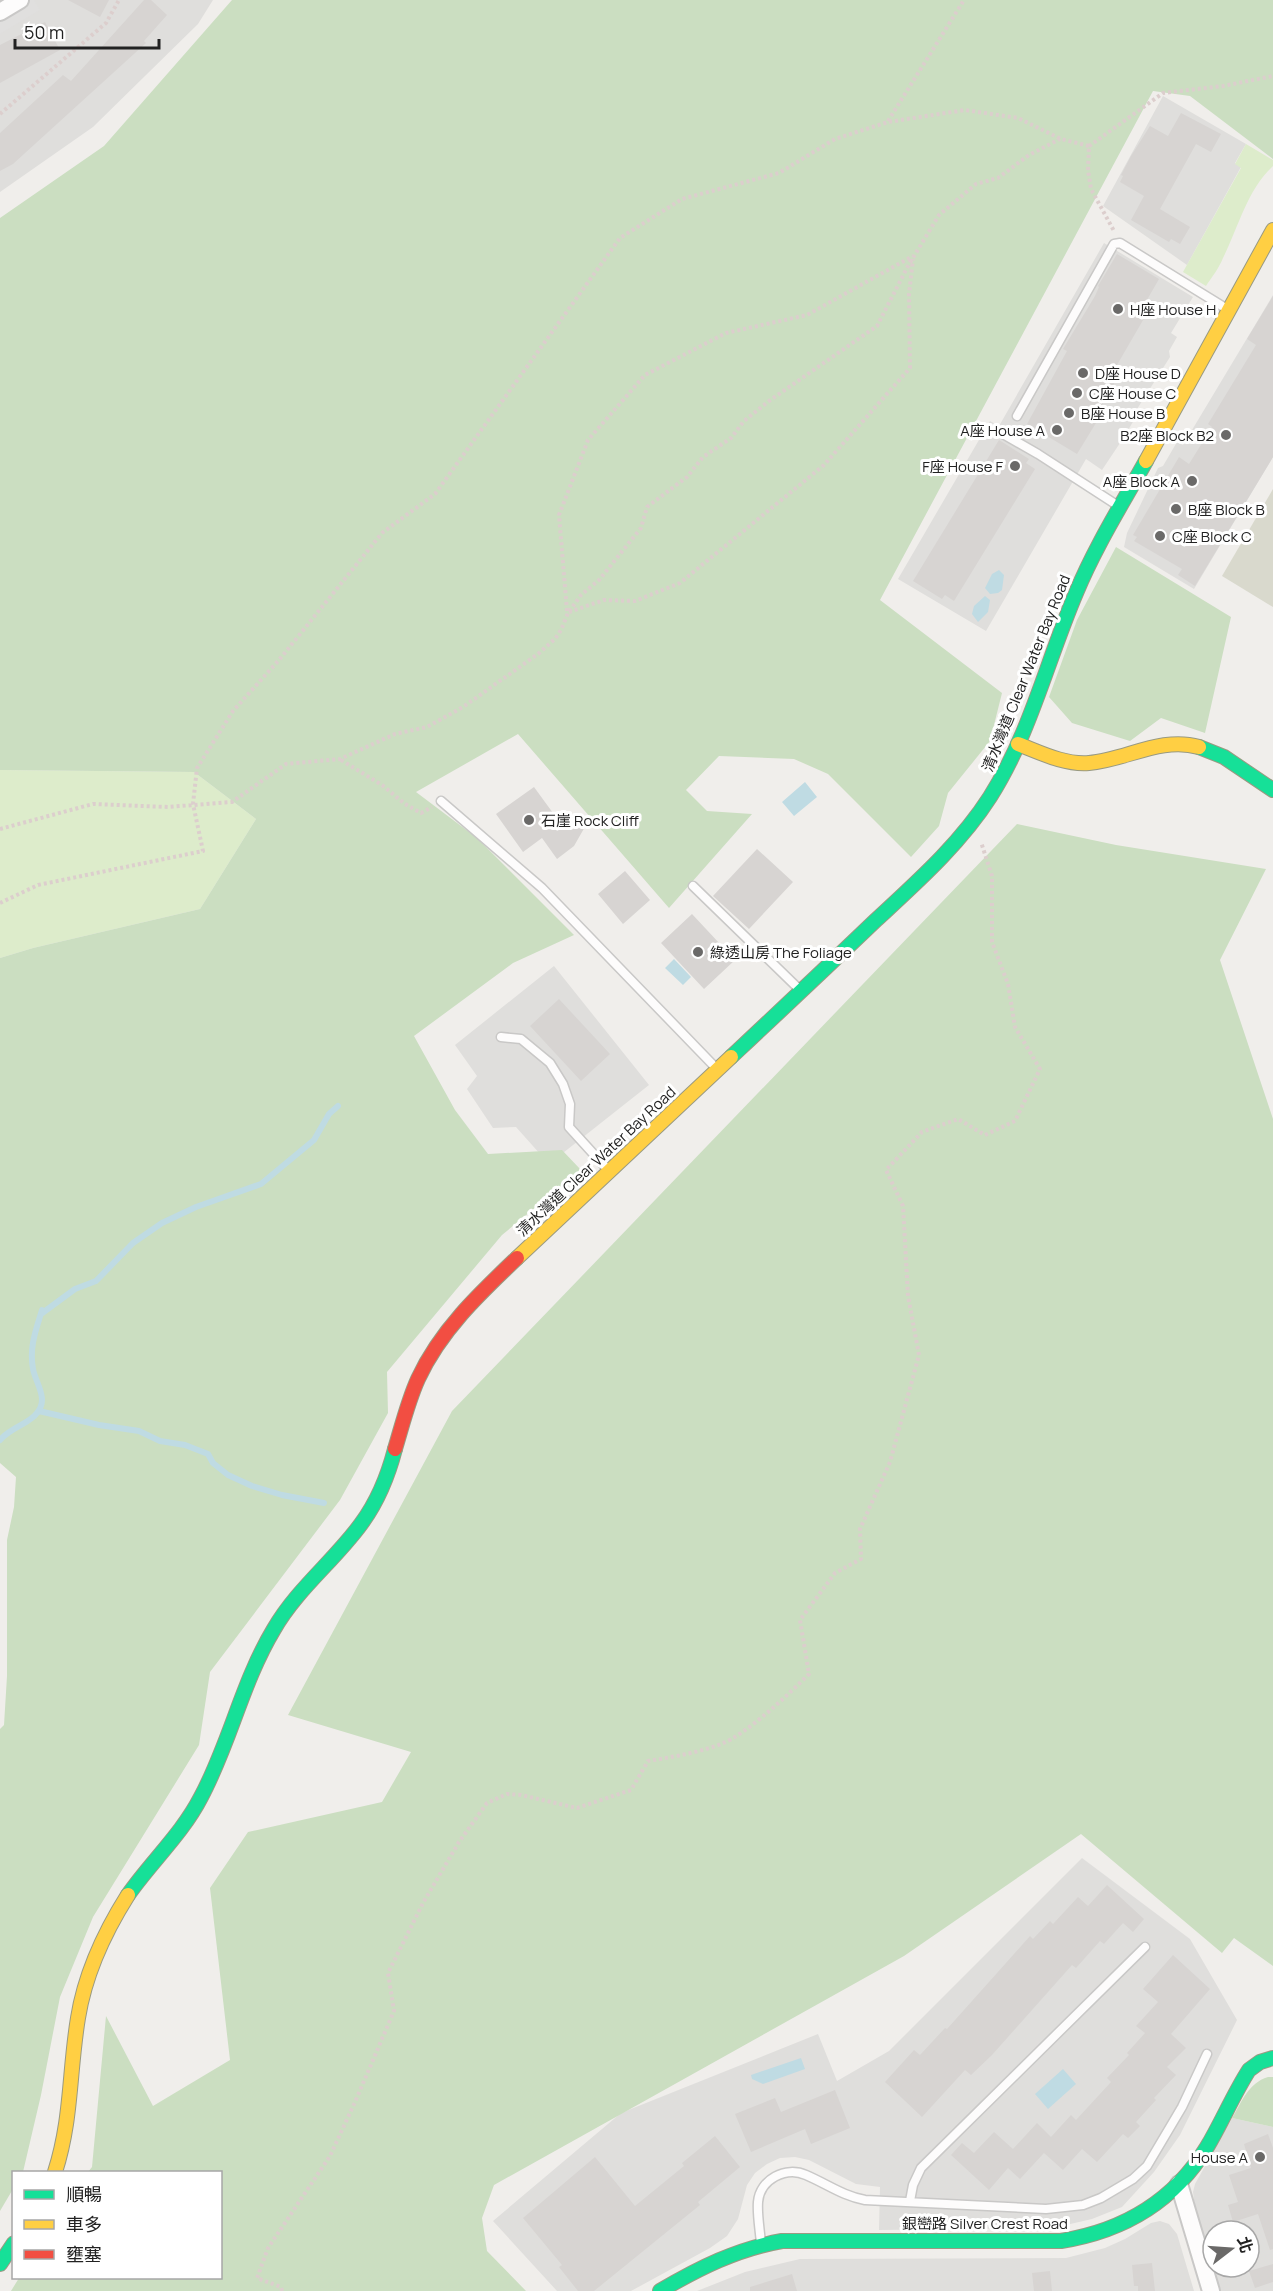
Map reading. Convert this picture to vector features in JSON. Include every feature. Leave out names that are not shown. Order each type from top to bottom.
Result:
[{"type":"main road","name":"清水灣道 Clear Water Bay Road","points":[[55,2171],[70,2111],[75,2024],[90,1968],[106,1933],[129,1893],[184,1826],[201,1798],[253,1671],[274,1628],[297,1594],[352,1538],[376,1502],[393,1462],[407,1408],[417,1381],[448,1331],[486,1287],[921,878],[961,836],[992,794],[1018,744],[1075,593],[1273,230]]},
{"type":"main road","points":[[1018,744],[1064,761],[1077,763],[1104,760],[1165,744],[1194,746],[1221,756],[1273,789]]},
{"type":"main road","name":"銀巒路 Silver Crest Road","points":[[660,2291],[720,2257],[761,2244],[804,2240],[1061,2241],[1080,2239],[1114,2229],[1130,2222],[1162,2200],[1179,2184],[1203,2153],[1250,2070],[1260,2062],[1273,2058]]},
{"type":"main road","points":[[0,2264],[12,2246]]},
{"type":"street","points":[[0,12],[20,0]]},
{"type":"street","points":[[1179,2184],[1211,2291]]},
{"type":"lane","points":[[1017,416],[1109,249],[1114,244],[1120,243],[1228,310]]},
{"type":"lane","points":[[996,430],[1120,507]]},
{"type":"lane","points":[[441,801],[542,888],[718,1070]]},
{"type":"lane","points":[[693,886],[801,991]]},
{"type":"lane","points":[[501,1037],[521,1040],[534,1048],[550,1063],[563,1084],[570,1104],[569,1127],[609,1171]]},
{"type":"lane","points":[[910,2201],[913,2185],[921,2168],[1145,1947]]},
{"type":"lane","points":[[761,2244],[758,2201],[766,2185],[780,2174],[792,2172],[805,2174],[852,2198],[879,2201],[1046,2209],[1083,2205],[1101,2198],[1133,2179],[1147,2166],[1182,2107],[1207,2054]]},
{"type":"path","points":[[0,114],[106,23],[119,0]]},
{"type":"path","points":[[888,122],[964,0]]},
{"type":"path","points":[[0,903],[38,885],[203,851],[193,804],[197,768],[233,711],[279,660],[382,533],[435,494],[620,238],[682,199],[779,173],[835,139],[888,122],[965,110],[1018,117],[1061,139],[1089,146],[1163,93],[1222,86],[1273,76]]},
{"type":"path","points":[[0,830],[93,804],[168,807],[232,802],[286,764],[340,759],[395,735],[427,727],[462,707],[538,654],[555,639],[568,613],[581,595],[599,580],[641,528],[647,507],[687,477],[703,457],[731,438],[744,421],[770,400],[877,326],[914,255],[939,215],[976,184],[998,178],[1029,155],[1061,139]]},
{"type":"path","points":[[1089,146],[1088,170],[1091,189],[1120,243]]},
{"type":"path","points":[[568,613],[604,600],[635,602],[680,583],[824,465],[910,368],[909,294],[914,255]]},
{"type":"path","points":[[568,613],[559,515],[588,440],[645,375],[726,333],[807,315],[914,255]]},
{"type":"path","points":[[340,759],[421,813],[441,801]]},
{"type":"path","points":[[282,2291],[281,2287],[257,2278],[268,2248],[330,2156],[356,2102],[394,2011],[388,1973],[423,1903],[459,1842],[488,1803],[507,1794],[521,1795],[577,1809],[631,1790],[648,1761],[678,1756],[723,1743],[753,1723],[810,1674],[800,1620],[835,1573],[861,1559],[860,1529],[890,1462],[919,1355],[908,1296],[903,1206],[886,1170],[922,1132],[958,1119],[985,1135],[1015,1121],[1040,1069],[1015,1027],[1008,984],[992,942],[992,876],[980,838]]},
{"type":"shaded area","points":[[0,0],[213,0],[198,24],[93,127],[0,192]]},
{"type":"shaded area","points":[[0,0],[34,0],[40,10],[0,34]]},
{"type":"shaded area","points":[[1163,96],[1246,144],[1235,163],[1241,167],[1187,265],[1103,206]]},
{"type":"shaded area","points":[[1104,243],[1193,297],[1171,333],[1177,337],[1169,351],[1170,357],[1132,417],[1134,420],[1124,437],[1102,470],[1086,459],[986,631],[898,579],[990,421],[999,426]]},
{"type":"shaded area","points":[[1273,295],[1273,457],[1194,589],[1124,547],[1127,533],[1158,468],[1163,466],[1177,442],[1183,445]]},
{"type":"shaded area","points":[[1273,489],[1273,607],[1222,576]]},
{"type":"shaded area","points":[[554,966],[649,1085],[549,1164],[516,1127],[493,1128],[467,1089],[477,1076],[455,1045]]},
{"type":"shaded area","points":[[1082,1858],[1190,1939],[1237,2020],[1180,2135],[1154,2172],[1122,2207],[1092,2219],[1053,2228],[879,2230],[880,2187],[856,2184],[809,2160],[795,2157],[780,2158],[755,2173],[747,2185],[738,2219],[727,2236],[710,2248],[631,2291],[557,2291],[493,2221],[621,2113],[818,2034],[837,2081],[889,2051]]},
{"type":"shaded area","points":[[1232,2118],[1273,2127],[1273,2291],[1221,2291],[1217,2279],[1261,2279],[1261,2219],[1201,2219],[1201,2227],[1195,2208],[1193,2192],[1195,2184]]},
{"type":"shaded area","points":[[1160,2221],[1169,2224],[1177,2234],[1194,2291],[697,2291],[745,2272],[800,2259],[1066,2258],[1105,2248],[1151,2223]]},
{"type":"green space","points":[[232,0],[1273,0],[1273,159],[1190,96],[1153,91],[880,600],[1002,693],[990,741],[948,793],[939,826],[911,857],[828,774],[794,759],[719,756],[686,790],[707,811],[752,814],[669,908],[518,734],[416,792],[477,838],[574,935],[513,963],[414,1036],[455,1110],[488,1154],[562,1150],[581,1170],[502,1235],[387,1372],[388,1413],[340,1500],[210,1672],[199,1745],[93,1917],[60,1997],[23,2171],[12,2171],[12,2191],[0,2211],[0,1729],[4,1725],[7,1676],[7,1540],[14,1507],[16,1477],[0,1463],[0,958],[33,948],[200,909],[256,819],[194,772],[0,770],[0,218],[104,146]]},
{"type":"green space","points":[[1246,144],[1273,160],[1273,166],[1256,186],[1221,262],[1206,286],[1183,272],[1241,168],[1235,164]]},
{"type":"green space","points":[[1116,547],[1231,617],[1205,733],[1161,718],[1130,741],[1072,723],[1049,697],[1077,620]]},
{"type":"green space","points":[[0,770],[194,772],[256,819],[200,909],[33,948],[0,958]]},
{"type":"green space","points":[[1017,824],[1116,845],[1266,869],[1220,960],[1273,1119],[1273,1966],[1234,1938],[1222,1953],[1081,1834],[904,1956],[494,2185],[482,2218],[487,2251],[526,2291],[11,2291],[18,2279],[222,2279],[222,2171],[89,2171],[92,2167],[106,2016],[153,2106],[230,2060],[210,1888],[248,1832],[382,1802],[411,1752],[288,1715],[452,1411]]},
{"type":"green space","points":[[1268,2077],[1273,2077],[1273,2127],[1232,2118],[1250,2088]]},
{"type":"water","points":[[999,570],[1004,575],[1002,590],[990,594],[985,588],[992,574]]},
{"type":"water","points":[[985,596],[990,600],[988,612],[978,622],[972,614],[974,606]]},
{"type":"water","points":[[805,782],[817,797],[794,816],[782,802]]},
{"type":"water","points":[[674,959],[691,977],[683,985],[665,968]]},
{"type":"water","points":[[801,2058],[805,2069],[763,2084],[752,2079],[751,2075]]},
{"type":"water","points":[[1063,2069],[1076,2084],[1048,2109],[1035,2094]]},
{"type":"building","points":[[68,0],[109,0],[100,17]]},
{"type":"building","points":[[144,0],[151,0],[167,15],[144,41],[146,43],[13,164],[0,171],[0,133],[63,75],[71,81]]},
{"type":"building","points":[[45,22],[60,50],[0,83],[0,45]]},
{"type":"building","points":[[1181,113],[1221,134],[1211,152],[1196,144],[1160,209],[1190,227],[1180,244],[1171,239],[1169,242],[1131,220],[1144,196],[1120,182],[1123,176],[1121,175],[1131,156],[1150,126],[1168,136]]},
{"type":"building","points":[[1117,254],[1159,279],[1140,312],[1146,315],[1110,377],[1116,380],[1096,416],[1099,418],[1077,454],[1027,424],[1067,351],[1063,349]]},
{"type":"building","points":[[1273,296],[1273,457],[1195,586],[1178,575],[1182,569],[1134,541],[1137,537],[1133,535],[1179,457],[1189,464],[1212,427],[1208,424],[1256,345],[1247,339]]},
{"type":"building","points":[[999,440],[1029,459],[1026,463],[1035,469],[954,601],[945,595],[942,599],[913,581]]},
{"type":"building","name":"石崖 Rock Cliff","points":[[534,787],[561,824],[567,815],[586,825],[574,846],[557,859],[542,838],[523,852],[496,814]]},
{"type":"building","points":[[757,849],[793,882],[749,929],[713,896]]},
{"type":"building","points":[[625,871],[650,900],[623,924],[598,894]]},
{"type":"building","name":"綠透山房 The Foliage","points":[[692,914],[735,960],[704,989],[661,943]]},
{"type":"building","points":[[559,999],[610,1054],[581,1081],[530,1026]]},
{"type":"building","points":[[1107,1885],[1144,1919],[1133,1932],[1123,1923],[1104,1944],[1100,1941],[1076,1968],[1072,1965],[992,2055],[971,2075],[965,2070],[922,2117],[885,2082],[914,2050],[920,2055],[945,2028],[947,2029],[1030,1936],[1033,1939],[1050,1921],[1053,1924],[1078,1897],[1088,1906]]},
{"type":"building","points":[[1173,1955],[1210,1989],[1171,2034],[1186,2048],[1167,2067],[1176,2075],[1154,2098],[1156,2100],[1136,2122],[1140,2126],[1128,2138],[1123,2134],[1097,2162],[1082,2149],[1063,2170],[1044,2153],[1020,2179],[1008,2168],[989,2190],[951,2155],[962,2143],[974,2153],[994,2132],[1013,2149],[1037,2123],[1051,2137],[1071,2115],[1076,2120],[1111,2082],[1107,2078],[1129,2055],[1127,2053],[1145,2033],[1136,2026],[1158,2002],[1143,1989]]},
{"type":"building","points":[[835,2090],[850,2128],[811,2144],[805,2129],[751,2152],[735,2114],[775,2098],[781,2112]]},
{"type":"building","points":[[1268,2134],[1273,2148],[1273,2249],[1270,2250],[1258,2214],[1242,2219],[1232,2219],[1228,2205],[1238,2202],[1229,2175],[1251,2168],[1244,2144]]},
{"type":"building","points":[[715,2136],[740,2167],[698,2202],[700,2205],[594,2291],[578,2291],[559,2267],[562,2265],[523,2218],[595,2157],[635,2206],[684,2166],[682,2163]]},
{"type":"building","points":[[1152,2263],[1155,2291],[1138,2291],[1138,2286],[1134,2286],[1132,2265]]},
{"type":"building","points":[[1273,2264],[1273,2282],[1255,2288],[1252,2279],[1261,2279],[1261,2268]]},
{"type":"building","points":[[1050,2271],[1052,2291],[1034,2291],[1032,2273]]},
{"type":"building","points":[[792,2274],[797,2291],[750,2291],[750,2287]]},
{"type":"waterway","points":[[41,1314],[75,1289],[96,1281],[133,1243],[162,1223],[196,1207],[261,1184],[314,1140],[329,1114],[338,1106]]},
{"type":"waterway","points":[[0,1440],[34,1417],[42,1402],[41,1391],[33,1369],[32,1353],[42,1310]]},
{"type":"waterway","points":[[39,1411],[99,1425],[139,1431],[160,1441],[185,1445],[208,1454],[213,1463],[228,1475],[252,1486],[282,1495],[324,1503]]},
{"type":"traffic: fast","points":[[731,1057],[952,847],[990,797],[1027,723],[1083,576],[1146,461]]},
{"type":"traffic: fast","points":[[1199,747],[1224,757],[1273,790]]},
{"type":"traffic: fast","points":[[128,1895],[176,1836],[201,1797],[253,1670],[274,1629],[294,1601],[367,1515],[382,1488],[395,1449]]},
{"type":"traffic: fast","points":[[660,2291],[719,2260],[749,2249],[782,2241],[1061,2241],[1105,2230],[1145,2210],[1179,2183],[1207,2147],[1249,2070],[1260,2062],[1273,2058]]},
{"type":"traffic: fast","points":[[0,2264],[12,2246]]},
{"type":"traffic: slow","points":[[1146,461],[1273,230]]},
{"type":"traffic: slow","points":[[1018,744],[1053,758],[1080,763],[1103,761],[1171,744],[1199,747]]},
{"type":"traffic: slow","points":[[517,1258],[731,1057]]},
{"type":"traffic: slow","points":[[55,2171],[64,2133],[75,2038],[85,1986],[103,1939],[128,1895]]},
{"type":"traffic: jam","points":[[395,1449],[414,1387],[437,1345],[475,1299],[517,1258]]},
{"type":"place","name":"H座 House H","points":[[1118,309]]},
{"type":"place","name":"D座 House D","points":[[1083,373]]},
{"type":"place","name":"C座 House C","points":[[1077,393]]},
{"type":"place","name":"B座 House B","points":[[1069,413]]},
{"type":"place","name":"A座 House A","points":[[1057,430]]},
{"type":"place","name":"B2座 Block B2","points":[[1226,435]]},
{"type":"place","name":"F座 House F","points":[[1015,466]]},
{"type":"place","name":"A座 Block A","points":[[1192,481]]},
{"type":"place","name":"B座 Block B","points":[[1176,509]]},
{"type":"place","name":"C座 Block C","points":[[1160,536]]},
{"type":"place","name":"石崖 Rock Cliff","points":[[529,820]]},
{"type":"place","name":"綠透山房 The Foliage","points":[[698,952]]},
{"type":"place","name":"House A","points":[[1260,2157]]}]
